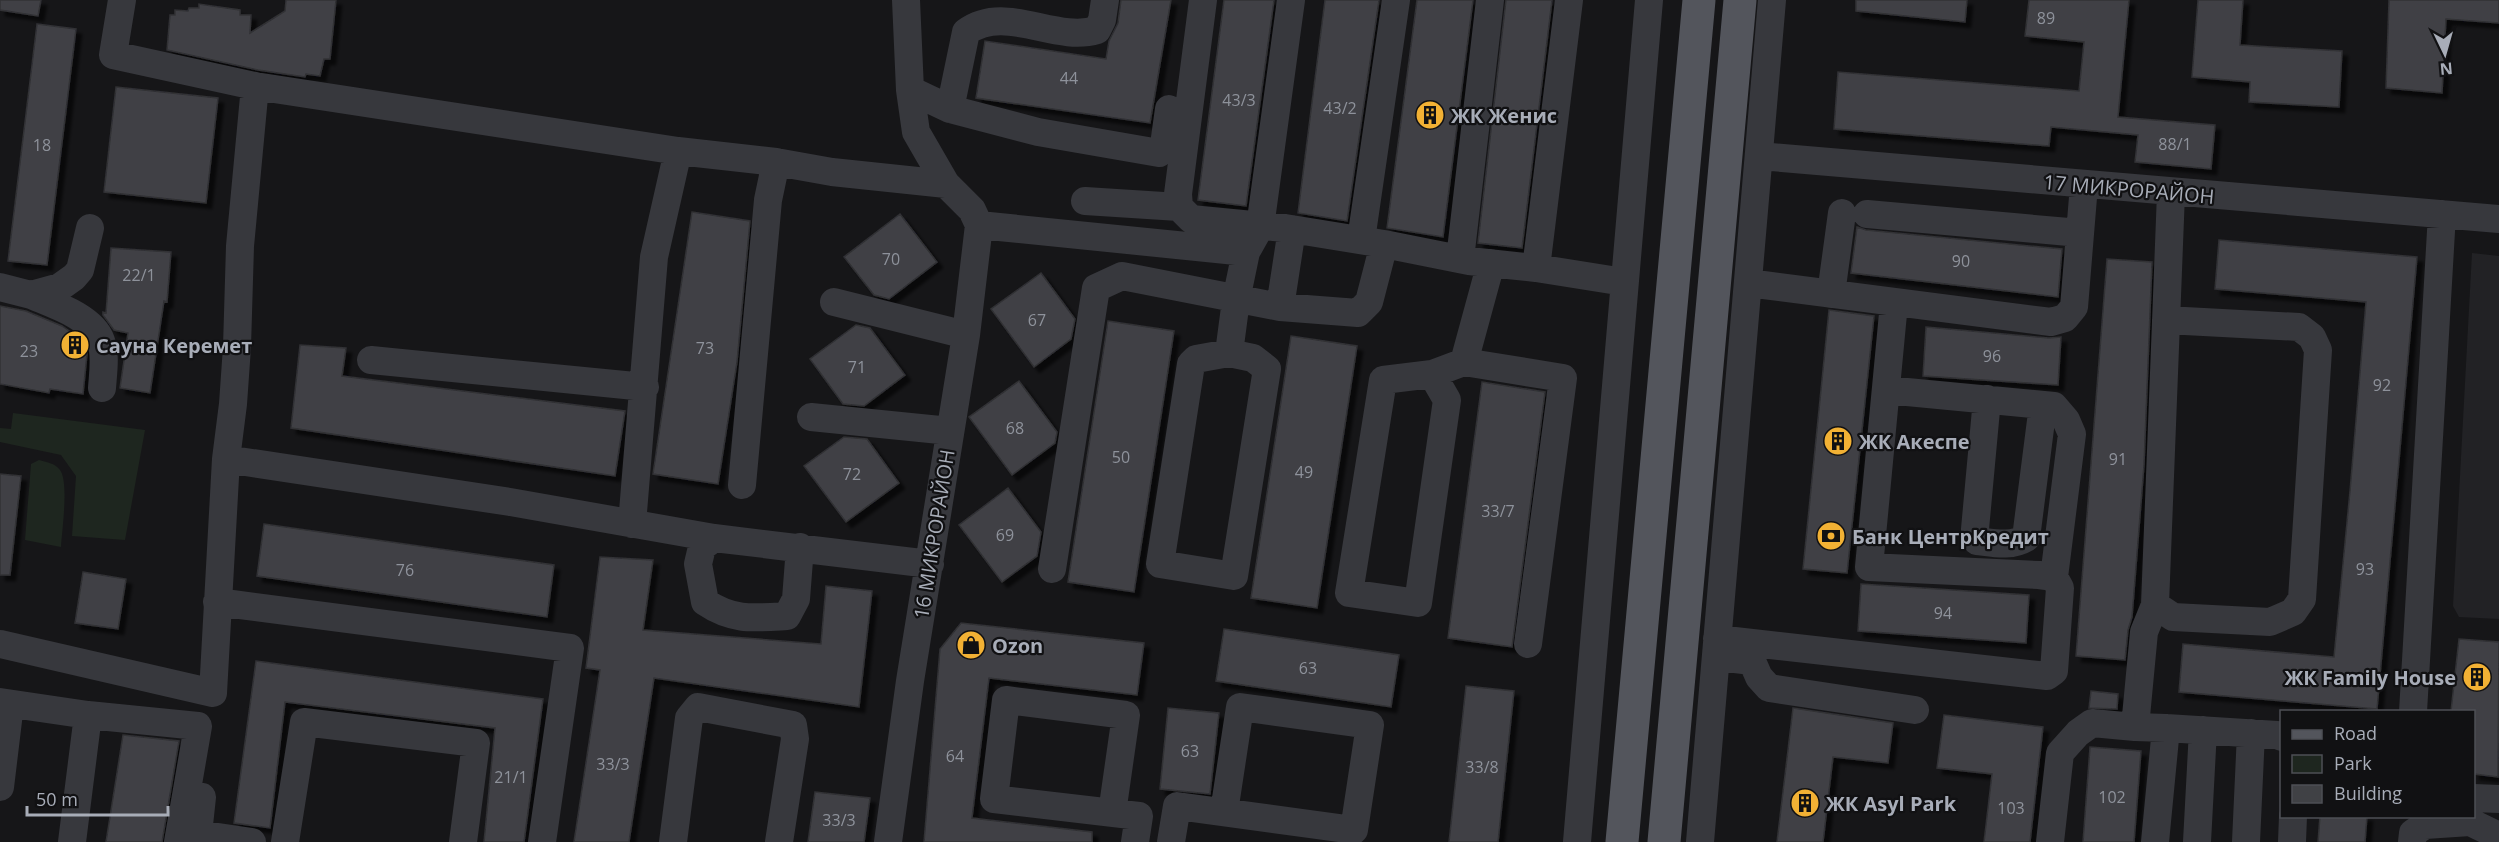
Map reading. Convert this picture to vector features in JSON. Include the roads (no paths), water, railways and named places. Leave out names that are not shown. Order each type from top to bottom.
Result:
[{"type":"main road","points":[[1622,842],[1699,0]]},
{"type":"main road","points":[[1664,842],[1740,0]]},
{"type":"main road","points":[[1673,284],[1714,286]]},
{"type":"street","points":[[122,0],[113,55],[255,86],[678,151],[776,162],[832,172],[946,184]]},
{"type":"street","points":[[906,0],[910,90],[916,132],[946,184],[972,210],[979,225],[1246,252]]},
{"type":"street","points":[[950,109],[966,32],[977,24],[1004,21],[1083,34],[1097,30],[1102,20],[1105,0]]},
{"type":"street","points":[[910,90],[950,109],[1038,132],[1161,152],[1164,145],[1185,0]]},
{"type":"street","points":[[1203,0],[1178,194],[1179,207],[1191,219],[1292,229],[1460,259],[1624,282]]},
{"type":"street","points":[[1229,353],[1236,300],[1246,252],[1260,227],[1291,0]]},
{"type":"street","points":[[1052,569],[1096,288],[1122,276],[1280,307],[1358,313],[1369,302],[1396,0]]},
{"type":"street","points":[[1460,259],[1490,0]]},
{"type":"street","points":[[1536,268],[1569,0]]},
{"type":"street","points":[[1576,842],[1649,0]]},
{"type":"street","points":[[1700,842],[1772,0]]},
{"type":"street","points":[[191,839],[213,693],[226,459],[233,404],[240,246],[255,86]]},
{"type":"street","points":[[632,524],[654,257],[678,151]]},
{"type":"street","name":"17 МИКРОРАЙОН","points":[[1759,156],[2171,193],[2499,219]]},
{"type":"street","points":[[742,484],[768,200],[776,162]]},
{"type":"street","points":[[1748,283],[2051,322],[2065,318],[2074,307],[2084,185]]},
{"type":"street","points":[[2135,727],[2144,632],[2155,605],[2171,193]]},
{"type":"street","points":[[1085,201],[1179,207]]},
{"type":"street","points":[[1831,294],[1855,213],[2080,233]]},
{"type":"street","points":[[2413,710],[2442,214]]},
{"type":"street","name":"16 МИКРОРАЙОН","points":[[888,842],[910,681],[966,335],[979,225]]},
{"type":"street","points":[[31,295],[60,287],[74,277],[80,270],[90,228]]},
{"type":"street","points":[[1280,307],[1292,229]]},
{"type":"street","points":[[1464,362],[1491,263]]},
{"type":"street","points":[[0,287],[31,295],[73,313],[94,329],[101,340],[104,355],[102,388]]},
{"type":"street","points":[[834,302],[966,335]]},
{"type":"street","points":[[1894,303],[1869,567],[2039,574],[2054,577]]},
{"type":"street","points":[[2155,605],[2173,617],[2270,622],[2293,612],[2302,599],[2318,350],[2312,337],[2300,327],[2166,320]]},
{"type":"street","points":[[1229,353],[1253,358],[1267,369],[1234,576],[1160,564],[1191,364],[1196,359],[1229,353]]},
{"type":"street","points":[[371,360],[645,387]]},
{"type":"street","points":[[1432,374],[1447,400],[1419,603],[1350,593],[1383,380],[1432,374],[1464,362],[1563,378],[1528,644]]},
{"type":"street","points":[[1717,648],[2047,676],[2054,671],[2060,588],[2054,577],[2072,434],[2066,420],[2054,406],[1886,390]]},
{"type":"street","points":[[1986,399],[1975,529],[1977,541],[1994,543],[2017,543],[2026,538],[2043,405]]},
{"type":"street","points":[[811,417],[950,431]]},
{"type":"street","points":[[226,459],[510,502],[714,538],[930,564]]},
{"type":"street","points":[[714,538],[702,547],[698,564],[705,602],[721,613],[740,617],[787,616],[796,599],[800,547]]},
{"type":"street","points":[[217,602],[570,648],[542,842]]},
{"type":"street","points":[[0,644],[213,693]]},
{"type":"street","points":[[1717,648],[1752,661],[1759,677],[1769,688],[1915,710]]},
{"type":"street","points":[[1112,813],[1126,715],[1006,700],[994,799],[1112,813],[1139,816],[1135,842]]},
{"type":"street","points":[[0,788],[5,703],[88,715],[198,726],[191,839]]},
{"type":"street","points":[[673,842],[689,718],[698,707],[793,725],[795,739],[779,842]]},
{"type":"street","points":[[1171,842],[1177,806],[1354,830],[1370,725],[1240,707],[1224,812]]},
{"type":"street","points":[[72,842],[88,715]]},
{"type":"street","points":[[285,842],[304,722],[476,743],[463,842]]},
{"type":"street","points":[[2050,842],[2060,753],[2078,733],[2092,723],[2280,736]]},
{"type":"street","points":[[2155,842],[2166,728]]},
{"type":"street","points":[[2196,842],[2203,730]]},
{"type":"street","points":[[2246,842],[2251,733]]},
{"type":"street","points":[[2475,798],[2499,799]]},
{"type":"street","points":[[2292,842],[2293,818]]},
{"type":"street","points":[[2412,842],[2413,833],[2425,825],[2436,824],[2470,822],[2499,836]]},
{"type":"street","points":[[191,839],[252,842]]},
{"type":"place","name":"ЖК Женис","points":[[1430,115]]},
{"type":"place","name":"Сауна Керемет","points":[[75,345]]},
{"type":"place","name":"ЖК Акеспе","points":[[1838,441]]},
{"type":"place","name":"Банк ЦентрКредит","points":[[1831,536]]},
{"type":"place","name":"Ozon","points":[[971,645]]},
{"type":"place","name":"ЖК Family House","points":[[2477,677]]},
{"type":"place","name":"ЖК Asyl Park","points":[[1805,803]]}]
